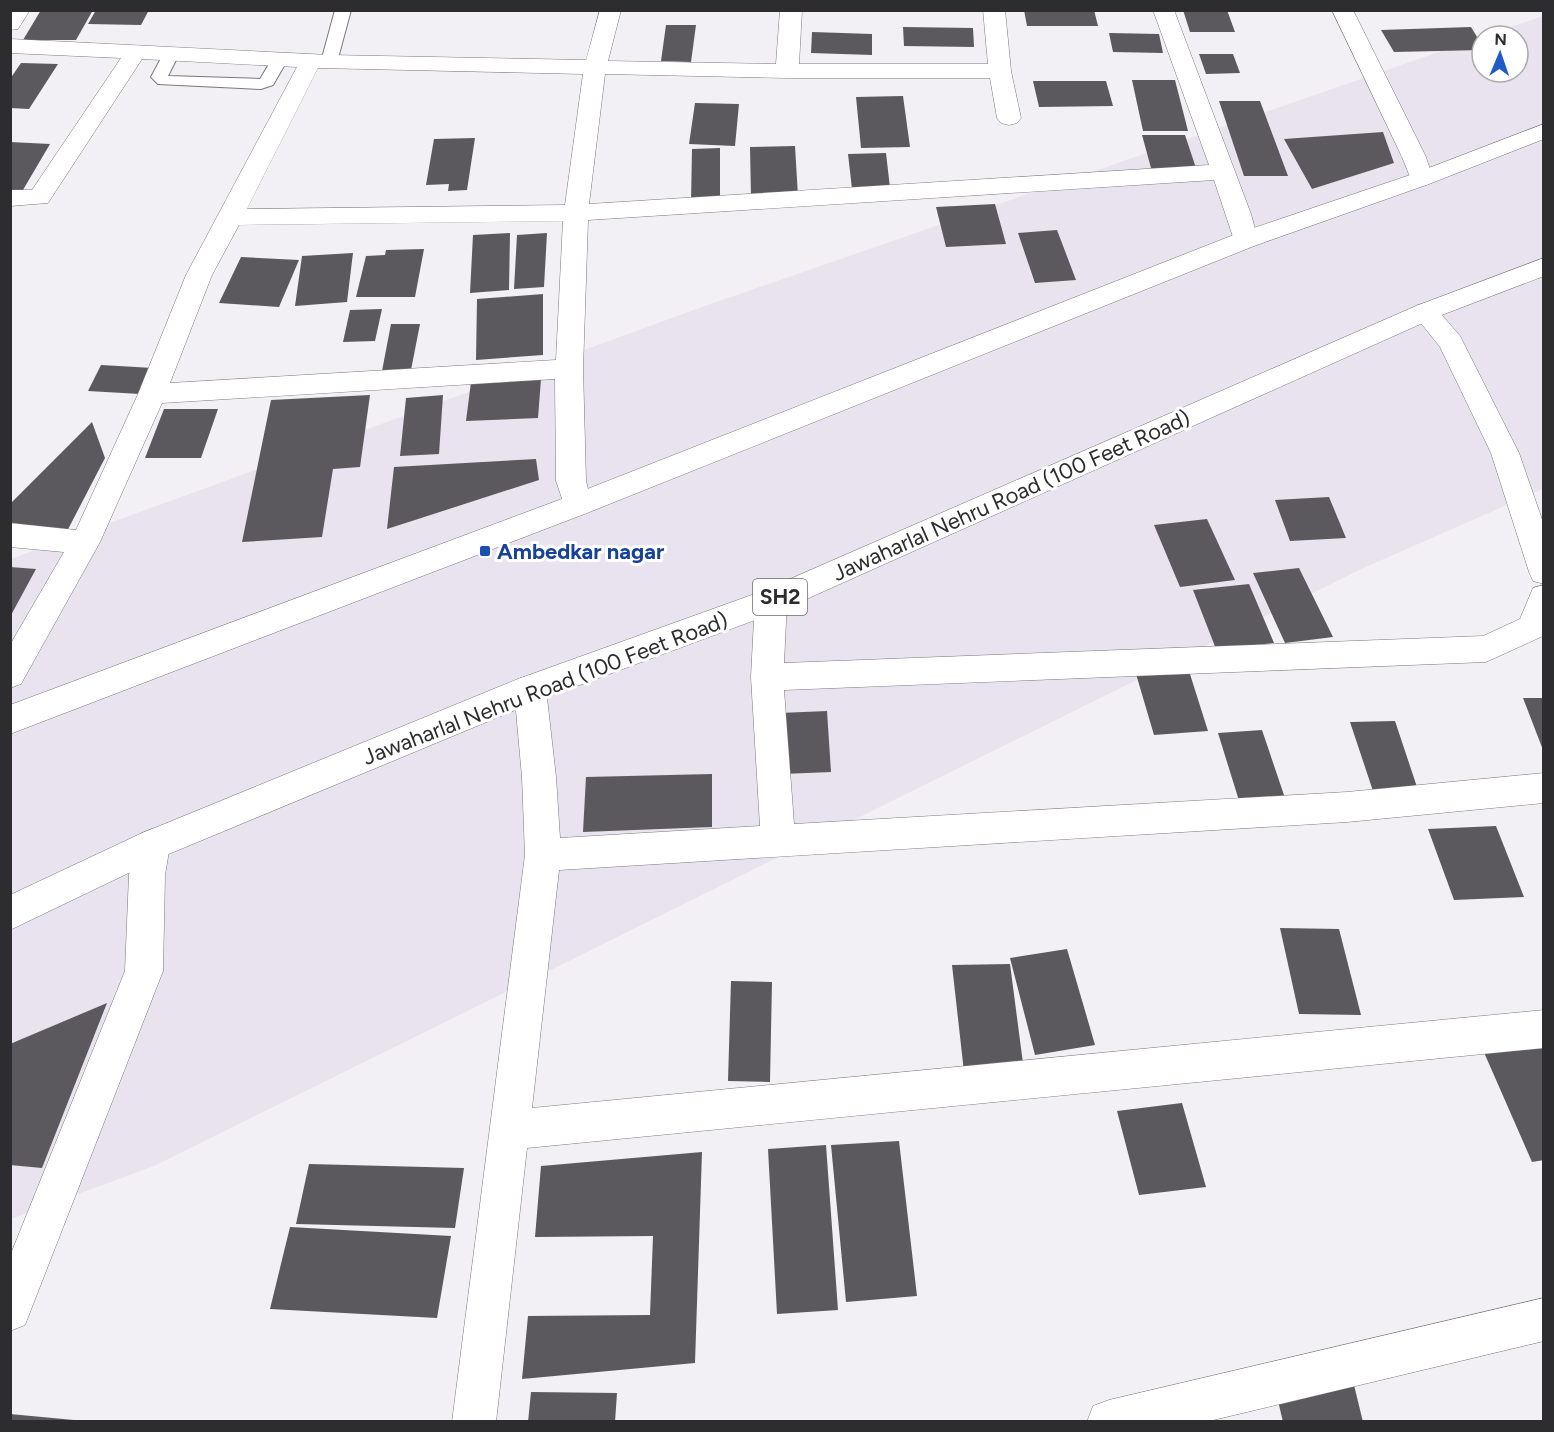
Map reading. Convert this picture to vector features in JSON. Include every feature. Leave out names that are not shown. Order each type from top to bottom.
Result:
[{"type":"street","points":[[10,24],[20,10]]},
{"type":"street","points":[[577,505],[571,480],[569,369],[576,213],[594,68],[611,10]]},
{"type":"street","points":[[787,72],[791,10]]},
{"type":"street","points":[[994,10],[1000,71],[1009,118]]},
{"type":"street","points":[[1163,10],[1239,214],[1245,240]]},
{"type":"street","points":[[1342,10],[1414,157],[1421,178]]},
{"type":"street","points":[[10,46],[320,62],[787,72],[1000,71]]},
{"type":"street","points":[[10,198],[39,198],[136,52]]},
{"type":"street","points":[[10,675],[85,542],[152,394],[199,275],[320,62]]},
{"type":"street","points":[[10,720],[577,505],[1245,240],[1421,178],[1544,131]]},
{"type":"street","points":[[231,217],[576,213],[1222,172]]},
{"type":"street","name":"Jawaharlal Nehru Road (100 Feet Road)","points":[[10,913],[152,845],[530,689],[771,601],[1425,312],[1544,266]]},
{"type":"street","points":[[1425,312],[1451,343],[1505,453],[1544,572]]},
{"type":"street","points":[[152,394],[569,369]]},
{"type":"street","points":[[10,536],[85,542]]},
{"type":"street","points":[[767,676],[1486,649],[1532,627],[1544,597]]},
{"type":"street","points":[[771,601],[767,676],[778,842]]},
{"type":"street","points":[[474,1422],[507,1130],[543,855],[539,777],[530,689]]},
{"type":"street","points":[[543,855],[1347,807],[1544,788]]},
{"type":"street","points":[[10,1310],[144,971],[147,875],[152,845]]},
{"type":"street","points":[[507,1130],[1544,1029]]},
{"type":"street","points":[[1109,1422],[1544,1319]]},
{"type":"lane","points":[[320,62],[343,10]]},
{"type":"shaded area","points":[[1543,16],[1543,489],[1359,570],[154,1166],[11,1219],[11,559],[702,307],[1470,41],[1470,84],[1530,84],[1530,24],[1520,24]]},
{"type":"building","points":[[41,10],[93,10],[76,40],[23,40]]},
{"type":"building","points":[[96,10],[149,10],[141,25],[88,24]]},
{"type":"building","points":[[1024,10],[1094,10],[1098,26],[1027,26]]},
{"type":"building","points":[[1183,10],[1227,10],[1235,32],[1190,32]]},
{"type":"building","points":[[666,25],[696,25],[691,62],[661,61]]},
{"type":"building","points":[[903,27],[973,28],[974,47],[904,46]]},
{"type":"building","points":[[1470,27],[1470,50],[1394,52],[1381,30]]},
{"type":"building","points":[[812,32],[872,34],[872,55],[811,53]]},
{"type":"building","points":[[1109,33],[1159,34],[1163,53],[1113,52]]},
{"type":"building","points":[[1199,54],[1233,54],[1240,73],[1206,74]]},
{"type":"building","points":[[21,63],[58,64],[29,109],[10,108],[10,79]]},
{"type":"building","points":[[1132,80],[1175,80],[1188,131],[1143,131]]},
{"type":"building","points":[[1033,81],[1106,81],[1113,106],[1039,107]]},
{"type":"building","points":[[903,96],[910,147],[861,148],[856,97]]},
{"type":"building","points":[[1219,101],[1260,101],[1288,176],[1244,176]]},
{"type":"building","points":[[695,103],[739,104],[735,146],[689,144]]},
{"type":"building","points":[[1383,132],[1394,163],[1312,189],[1284,139]]},
{"type":"building","points":[[1142,135],[1185,135],[1196,168],[1151,168]]},
{"type":"building","points":[[475,138],[467,190],[448,191],[449,184],[426,185],[434,139]]},
{"type":"building","points":[[10,142],[50,144],[20,195],[10,195]]},
{"type":"building","points":[[795,146],[798,196],[751,197],[750,147]]},
{"type":"building","points":[[720,148],[720,202],[691,202],[692,149]]},
{"type":"building","points":[[886,153],[890,188],[852,189],[848,154]]},
{"type":"building","points":[[995,204],[1006,244],[946,247],[936,207]]},
{"type":"building","points":[[1057,230],[1076,280],[1035,283],[1018,233]]},
{"type":"building","points":[[510,233],[509,290],[470,293],[473,235]]},
{"type":"building","points":[[547,233],[544,287],[514,289],[517,235]]},
{"type":"building","points":[[424,249],[415,297],[356,297],[366,256],[385,255],[386,250]]},
{"type":"building","points":[[353,253],[347,302],[295,306],[302,256]]},
{"type":"building","points":[[241,257],[299,260],[279,307],[219,303]]},
{"type":"building","points":[[543,294],[543,355],[476,360],[477,299]]},
{"type":"building","points":[[382,309],[375,341],[343,342],[350,310]]},
{"type":"building","points":[[391,324],[420,324],[411,370],[382,371]]},
{"type":"building","points":[[101,365],[153,368],[140,394],[88,391]]},
{"type":"building","points":[[541,379],[538,418],[466,421],[471,382]]},
{"type":"building","points":[[370,395],[360,467],[333,469],[322,537],[242,542],[271,400]]},
{"type":"building","points":[[443,395],[439,454],[400,456],[406,398]]},
{"type":"building","points":[[164,409],[218,409],[201,458],[145,458]]},
{"type":"building","points":[[92,422],[105,458],[64,537],[10,533],[10,504]]},
{"type":"building","points":[[536,459],[539,480],[387,529],[394,467]]},
{"type":"building","points":[[1329,497],[1346,538],[1290,541],[1275,500]]},
{"type":"building","points":[[1207,519],[1235,580],[1180,587],[1154,525]]},
{"type":"building","points":[[10,567],[36,569],[10,617]]},
{"type":"building","points":[[1299,568],[1333,637],[1285,643],[1253,573]]},
{"type":"building","points":[[1249,584],[1274,643],[1216,649],[1193,590]]},
{"type":"building","points":[[1189,671],[1208,731],[1154,735],[1136,674]]},
{"type":"building","points":[[1523,698],[1544,698],[1544,750],[1543,750]]},
{"type":"building","points":[[827,711],[831,772],[783,774],[780,713]]},
{"type":"building","points":[[1395,721],[1418,790],[1373,791],[1350,722]]},
{"type":"building","points":[[1262,730],[1287,804],[1241,807],[1218,733]]},
{"type":"building","points":[[712,774],[712,827],[583,832],[586,777]]},
{"type":"building","points":[[1496,826],[1524,897],[1454,900],[1428,829]]},
{"type":"building","points":[[1280,928],[1339,929],[1361,1015],[1299,1014]]},
{"type":"building","points":[[1067,949],[1095,1045],[1035,1055],[1010,958]]},
{"type":"building","points":[[1010,964],[1024,1071],[964,1072],[952,965]]},
{"type":"building","points":[[731,981],[772,982],[770,1082],[728,1081]]},
{"type":"building","points":[[107,1003],[42,1168],[10,1165],[10,1044]]},
{"type":"building","points":[[1479,1041],[1544,1044],[1544,1160],[1532,1162]]},
{"type":"building","points":[[1182,1103],[1206,1187],[1139,1195],[1117,1111]]},
{"type":"building","points":[[899,1141],[917,1296],[846,1302],[831,1145]]},
{"type":"building","points":[[826,1145],[838,1310],[777,1314],[768,1149]]},
{"type":"building","points":[[702,1152],[695,1363],[522,1379],[528,1316],[650,1315],[653,1236],[535,1237],[541,1166]]},
{"type":"building","points":[[309,1164],[464,1168],[455,1228],[296,1224]]},
{"type":"building","points":[[290,1227],[451,1236],[437,1318],[270,1309]]},
{"type":"building","points":[[1354,1385],[1363,1422],[1283,1422],[1275,1388]]},
{"type":"building","points":[[531,1392],[617,1393],[615,1422],[528,1422]]},
{"type":"building","points":[[10,1414],[74,1420],[74,1422],[10,1422]]},
{"type":"place","name":"Ambedkar nagar","points":[[485,551]]}]
